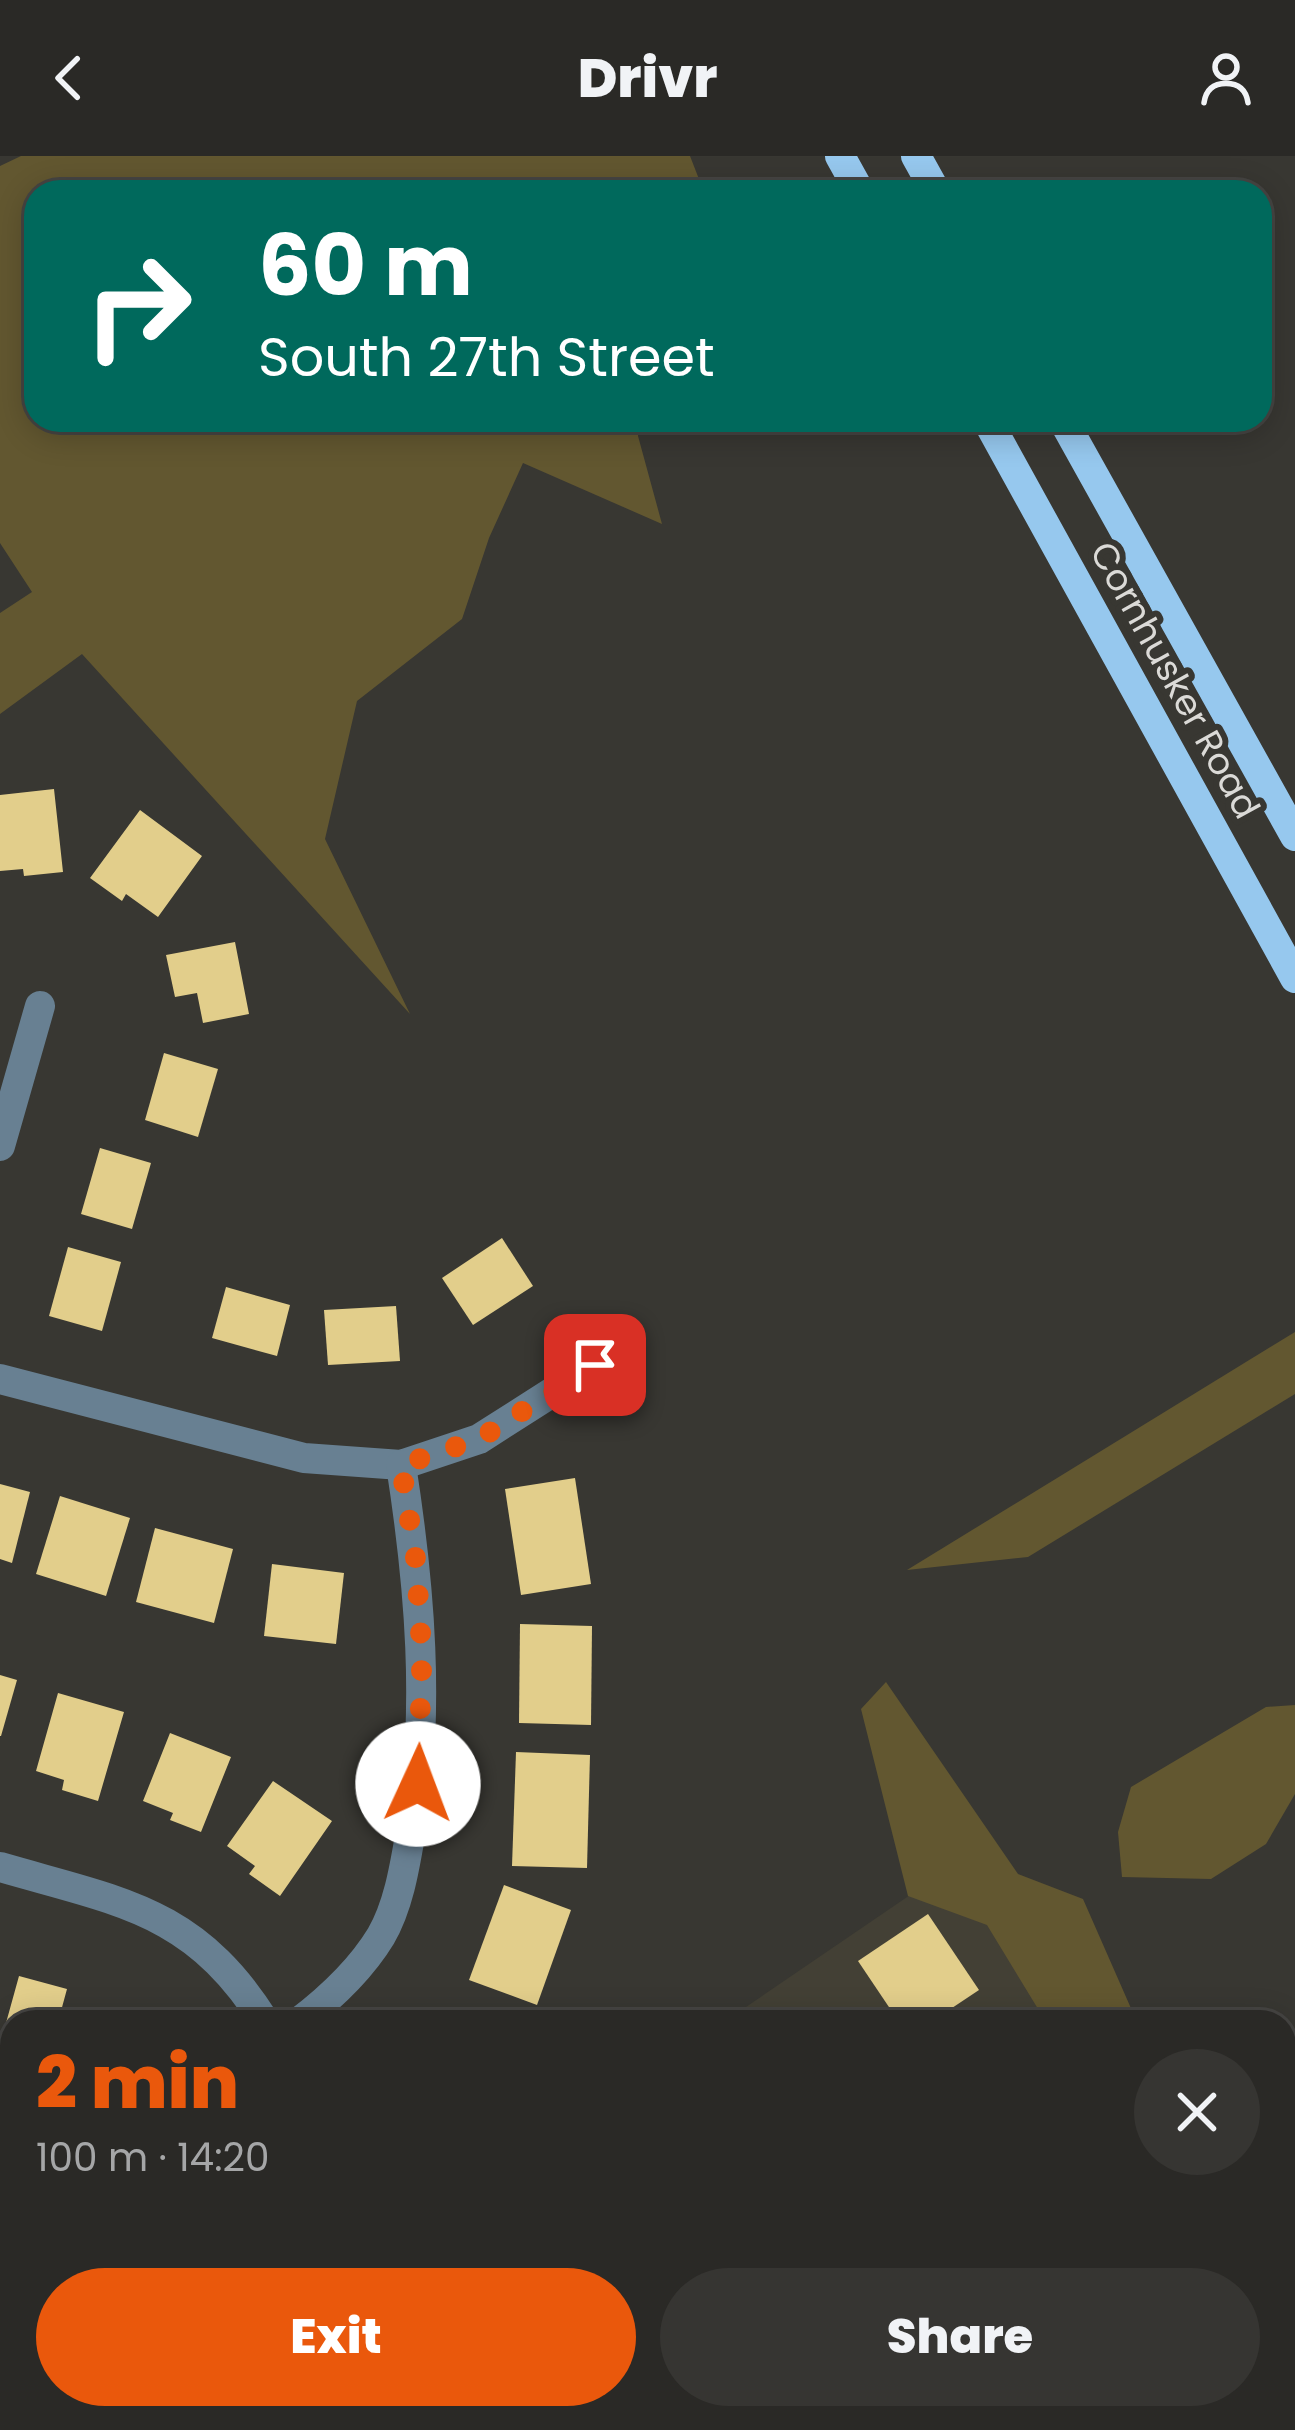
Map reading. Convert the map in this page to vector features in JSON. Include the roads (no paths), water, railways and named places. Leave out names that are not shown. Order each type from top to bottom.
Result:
[{"type":"main road","name":"Cornhusker Road","points":[[994,432],[1295,978]]},
{"type":"main road","name":"Cornhusker Road","points":[[1070,432],[1295,836]]},
{"type":"street","points":[[0,1146],[40,1006]]},
{"type":"street","points":[[0,1378],[304,1459],[401,1465],[479,1439],[595,1365]]},
{"type":"street","points":[[315,2010],[381,1935],[404,1876],[418,1784],[422,1655],[416,1561],[401,1465]]},
{"type":"street","points":[[0,1867],[139,1907],[205,1946],[257,2010]]}]
